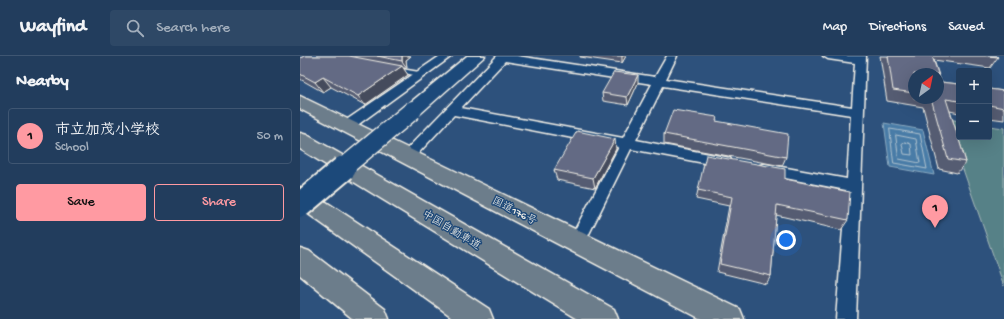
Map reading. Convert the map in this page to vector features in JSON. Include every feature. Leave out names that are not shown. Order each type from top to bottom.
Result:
[{"type":"highway","name":"国道176号","points":[[300,102],[730,319]]},
{"type":"highway","name":"中国自動車道","points":[[300,140],[604,319]]},
{"type":"highway","points":[[300,196],[479,319]]},
{"type":"highway","points":[[304,268],[376,319]]},
{"type":"street","points":[[347,126],[419,74],[447,56]]},
{"type":"street","points":[[300,205],[477,56]]},
{"type":"street","points":[[407,156],[502,56],[857,112]]},
{"type":"street","points":[[577,242],[626,143],[672,56]]},
{"type":"street","points":[[828,56],[861,58],[846,319]]},
{"type":"street","points":[[451,110],[736,164]]},
{"type":"street","points":[[752,167],[853,186]]},
{"type":"lane","points":[[388,69],[419,74]]},
{"type":"green space","points":[[945,118],[956,120],[956,140],[992,140],[992,126],[1004,128],[1004,286]]},
{"type":"water","points":[[884,123],[923,130],[934,175],[890,167]]},
{"type":"building","points":[[305,56],[349,56],[402,66],[358,96],[323,77],[315,82],[300,74],[300,58]]},
{"type":"building","points":[[377,56],[402,56],[402,61]]},
{"type":"building","points":[[888,56],[932,56],[936,68],[908,68],[908,92],[893,90]]},
{"type":"building","points":[[614,72],[638,75],[627,97],[602,93]]},
{"type":"building","points":[[944,82],[956,84],[956,101],[946,99],[956,130],[956,140],[959,140],[966,162],[948,159],[933,104],[944,104]]},
{"type":"building","points":[[992,89],[1004,91],[1004,108],[992,106]]},
{"type":"building","points":[[673,110],[717,117],[716,121],[788,134],[786,157],[664,134]]},
{"type":"building","points":[[577,131],[615,139],[593,178],[554,170]]},
{"type":"building","points":[[706,155],[785,169],[785,179],[850,192],[848,220],[777,205],[771,276],[720,264],[732,197],[698,190]]},
{"type":"place","name":"市立加茂小学校","points":[[935,228]]}]
